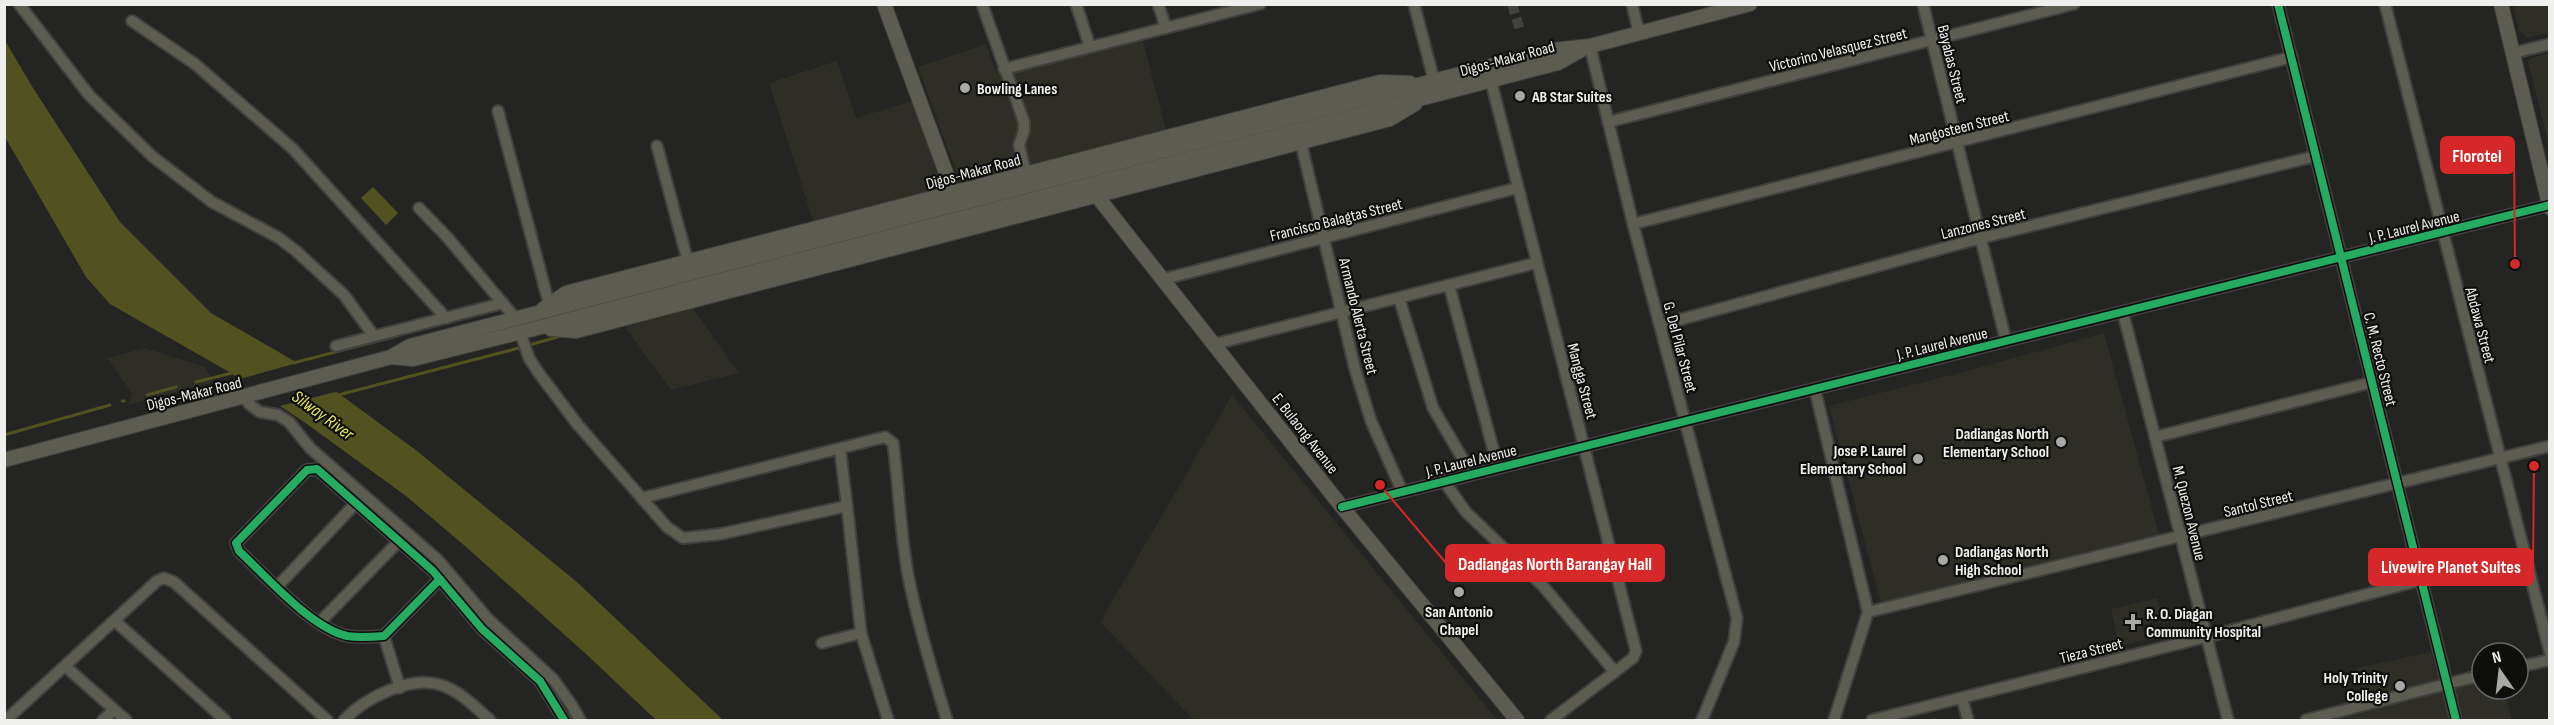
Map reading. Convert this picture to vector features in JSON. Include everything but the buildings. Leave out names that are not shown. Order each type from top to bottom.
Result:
[{"type":"main road","points":[[884,4],[966,230]]},
{"type":"main road","name":"Digos-Makar Road","points":[[4,460],[372,363],[391,357],[410,346],[535,322],[1432,88],[1553,50],[1590,46],[1750,4]]},
{"type":"main road","points":[[2501,4],[2549,206]]},
{"type":"main road","name":"Digos-Makar Road","points":[[535,322],[549,304],[566,293],[1380,82],[1432,88],[1491,81],[1558,63],[1590,46]]},
{"type":"main road","name":"Digos-Makar Road","points":[[535,322],[576,331],[1390,120],[1432,88]]},
{"type":"main road","name":"E. Bulaong Avenue","points":[[1072,162],[1096,196],[1164,279],[1342,507],[1517,720]]},
{"type":"street","points":[[19,4],[89,95],[153,157],[212,202],[288,244],[344,295],[374,336]]},
{"type":"street","points":[[982,4],[1024,122],[1024,131],[1019,145],[1026,174]]},
{"type":"street","points":[[1076,4],[1090,47]]},
{"type":"street","points":[[1158,4],[1166,28]]},
{"type":"street","points":[[1004,69],[1166,28],[1233,8],[1260,4]]},
{"type":"street","points":[[1414,4],[1432,88]]},
{"type":"street","points":[[1632,4],[1639,33]]},
{"type":"street","name":"Bayabas Street","points":[[1923,4],[2006,341]]},
{"type":"street","name":"Victorino Velasquez Street","points":[[1608,122],[1932,42],[2074,4]]},
{"type":"street","name":"C. M. Recto Street","points":[[2278,4],[2456,720]]},
{"type":"street","name":"Abdawa Street","points":[[2385,4],[2550,653]]},
{"type":"street","points":[[132,21],[195,64],[293,149],[446,318]]},
{"type":"street","points":[[2513,53],[2550,44]]},
{"type":"street","name":"G. Del Pilar Street","points":[[1590,46],[1633,224],[1738,625],[1734,642],[1702,720]]},
{"type":"street","name":"Mangosteen Street","points":[[1633,224],[2292,57]]},
{"type":"street","name":"Mangga Street","points":[[1491,81],[1636,651],[1634,658],[1551,720]]},
{"type":"street","points":[[498,111],[549,304]]},
{"type":"street","name":"Armando Alerta Street","points":[[1301,143],[1355,369],[1371,420],[1402,491]]},
{"type":"street","points":[[657,146],[688,262]]},
{"type":"street","name":"Lanzones Street","points":[[1660,325],[1981,238],[2316,156]]},
{"type":"street","name":"Francisco Balagtas Street","points":[[1164,279],[1517,188]]},
{"type":"street","name":"J. P. Laurel Avenue","points":[[1342,507],[2549,206]]},
{"type":"street","points":[[419,208],[503,303],[518,326],[529,358],[538,372],[578,425],[667,527],[683,538],[691,539],[847,506]]},
{"type":"street","points":[[1215,344],[1536,262]]},
{"type":"street","points":[[1449,285],[1498,467]]},
{"type":"street","points":[[1399,298],[1433,408],[1471,473]]},
{"type":"street","points":[[336,346],[503,303]]},
{"type":"street","name":"M. Quezon Avenue","points":[[2123,313],[2228,720]]},
{"type":"street","points":[[2155,437],[2373,382]]},
{"type":"street","points":[[1815,390],[1868,612],[1834,720]]},
{"type":"street","points":[[249,396],[254,408],[266,414],[278,415],[289,422],[310,448],[438,560],[489,620],[553,680],[572,704],[580,720]]},
{"type":"street","points":[[642,498],[885,437],[893,443],[908,572],[932,677],[947,720]]},
{"type":"street","name":"Santol Street","points":[[1868,612],[2550,446]]},
{"type":"street","points":[[840,449],[861,633],[888,720]]},
{"type":"street","points":[[440,579],[384,636],[347,636],[319,623],[277,587],[239,551],[236,545],[238,539],[309,469],[320,470],[440,579],[482,629],[540,681],[564,720]]},
{"type":"street","points":[[1443,480],[1466,512],[1543,586],[1615,672]]},
{"type":"street","points":[[277,587],[356,503]]},
{"type":"street","points":[[319,623],[399,541]]},
{"type":"street","points":[[6,720],[157,581],[164,578],[170,579],[327,720]]},
{"type":"street","name":"Tieza Street","points":[[1872,720],[2206,637],[2421,580]]},
{"type":"street","points":[[115,621],[225,720]]},
{"type":"street","points":[[822,643],[861,633]]},
{"type":"street","points":[[384,636],[400,688]]},
{"type":"street","points":[[2530,664],[2550,660]]},
{"type":"street","points":[[65,666],[126,720]]},
{"type":"street","points":[[2306,720],[2470,678]]},
{"type":"street","points":[[344,720],[361,706],[400,688],[417,683],[442,685],[467,700],[490,720]]},
{"type":"street","points":[[1962,698],[1968,720]]},
{"type":"street","points":[[103,720],[114,710]]},
{"type":"shaded area","points":[[2513,5],[2549,5],[2549,32],[2527,38],[2519,29]]},
{"type":"shaded area","points":[[1142,38],[1166,130],[960,182],[918,67],[986,44],[997,74]]},
{"type":"shaded area","points":[[2550,53],[2549,145],[2528,62],[2530,58]]},
{"type":"shaded area","points":[[837,61],[856,118],[912,101],[944,188],[814,223],[769,83]]},
{"type":"shaded area","points":[[693,309],[739,373],[671,390],[625,327]]},
{"type":"shaded area","points":[[2104,333],[2160,538],[1882,607],[1829,406]]},
{"type":"shaded area","points":[[145,348],[205,367],[213,382],[128,405],[132,393],[107,358]]},
{"type":"shaded area","points":[[1232,395],[1497,720],[1194,720],[1100,622]]},
{"type":"shaded area","name":"R. O. Diagan Community Hospital","points":[[2157,598],[2163,619],[2142,625],[2145,640],[2119,646],[2111,609]]},
{"type":"shaded area","name":"Holy Trinity College","points":[[2431,652],[2441,691],[2470,685],[2470,701],[2507,701],[2512,720],[2336,720],[2368,712],[2357,668]]},
{"type":"water","name":"Silway River","points":[[4,39],[120,222],[211,313],[296,362],[417,451],[578,583],[723,720],[656,720],[585,653],[406,496],[307,424],[231,373],[110,304],[86,277],[5,137]]},
{"type":"water","points":[[373,187],[398,213],[386,225],[361,198]]},
{"type":"pier","points":[[301,362],[339,391],[276,407],[236,380]]},
{"type":"waterway","points":[[293,363],[397,336]]},
{"type":"waterway","points":[[529,345],[558,337]]},
{"type":"waterway","points":[[338,395],[519,348]]},
{"type":"waterway","points":[[196,382],[232,373]]},
{"type":"waterway","points":[[147,395],[176,387]]},
{"type":"waterway","points":[[4,435],[110,405]]},
{"type":"tunnel","points":[[1512,4],[1520,30]]},
{"type":"cycle path","points":[[2278,4],[2456,720]]},
{"type":"cycle path","points":[[1342,507],[2550,205]]},
{"type":"cycle path","points":[[440,579],[384,636],[347,636],[333,631],[304,612],[239,551],[236,543],[307,470],[317,469],[433,571],[482,629],[540,681],[564,720]]},
{"type":"place","name":"Bowling Lanes","points":[[965,88]]},
{"type":"place","name":"AB Star Suites","points":[[1520,96]]},
{"type":"place","name":"Florotel","points":[[2515,264]]},
{"type":"place","name":"Dadiangas North Elementary School","points":[[2061,442]]},
{"type":"place","name":"Jose P. Laurel Elementary School","points":[[1918,459]]},
{"type":"place","name":"Livewire Planet Suites","points":[[2534,466]]},
{"type":"place","name":"Dadiangas North Barangay Hall","points":[[1380,485]]},
{"type":"place","name":"Dadiangas North High School","points":[[1943,560]]},
{"type":"place","name":"San Antonio Chapel","points":[[1459,592]]},
{"type":"place","name":"R. O. Diagan Community Hospital","points":[[2133,622]]},
{"type":"place","name":"Holy Trinity College","points":[[2400,686]]}]
